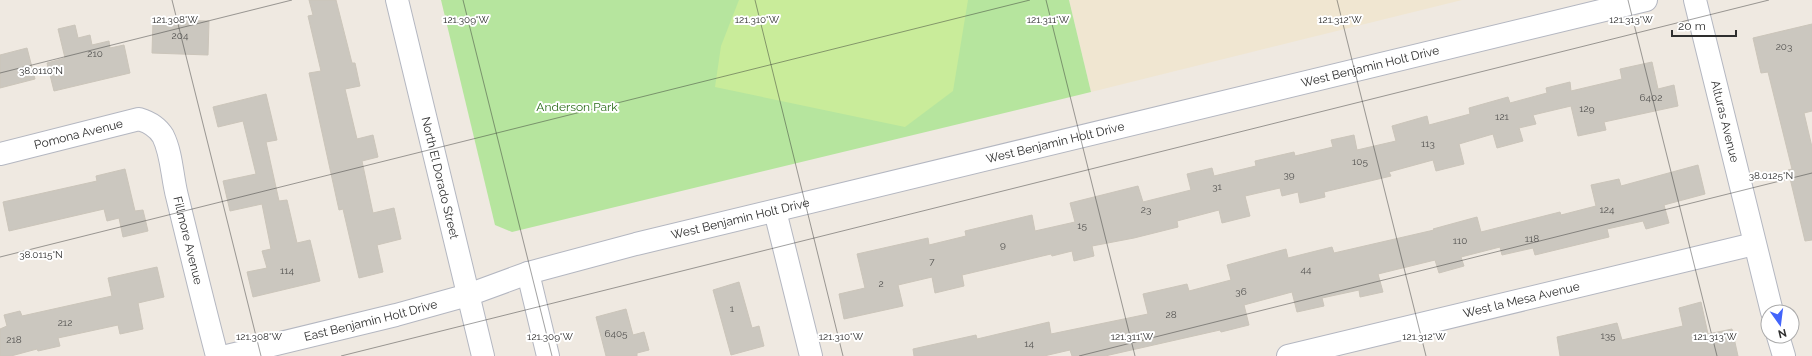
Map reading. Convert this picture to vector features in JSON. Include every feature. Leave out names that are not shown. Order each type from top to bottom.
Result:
[{"type":"street","name":"North El Dorado Street","points":[[397,0],[483,356]]},
{"type":"street","name":"West Benjamin Holt Drive","points":[[468,295],[528,274],[636,244],[1646,0]]},
{"type":"street","name":"Alturas Avenue","points":[[1695,0],[1770,304]]},
{"type":"street","name":"Pomona Avenue","points":[[0,154],[139,119],[155,126]]},
{"type":"street","name":"Fillmore Avenue","points":[[155,126],[162,134],[167,145],[174,184],[217,356]]},
{"type":"street","points":[[775,211],[811,356]]},
{"type":"street","name":"West la Mesa Avenue","points":[[1288,356],[1754,244]]},
{"type":"street","points":[[528,274],[548,356]]},
{"type":"street","name":"East Benjamin Holt Drive","points":[[227,356],[396,315],[468,295]]},
{"type":"street","points":[[1780,344],[1784,356]]},
{"type":"shaded area","points":[[1069,0],[1462,0],[1091,92]]},
{"type":"green space","name":"Anderson Park","points":[[441,0],[1069,0],[1091,92],[512,232],[495,225]]},
{"type":"green space","points":[[739,0],[968,0],[953,91],[905,127],[715,87],[721,46]]},
{"type":"building","points":[[309,0],[336,0],[352,63],[355,63],[360,86],[345,89],[357,139],[373,135],[378,157],[362,161],[373,213],[394,208],[401,239],[377,245],[383,272],[359,278],[343,209],[339,210],[309,73],[321,71],[308,16],[313,15]]},
{"type":"building","points":[[153,20],[209,21],[208,55],[152,53]]},
{"type":"building","points":[[1812,24],[1812,111],[1804,113],[1812,147],[1812,240],[1805,241],[1788,170],[1792,169],[1768,72],[1761,73],[1753,38]]},
{"type":"building","points":[[75,25],[78,38],[90,35],[92,45],[109,41],[110,48],[124,45],[130,73],[54,91],[47,63],[65,58],[58,29]]},
{"type":"building","points":[[27,48],[35,79],[0,88],[0,55]]},
{"type":"building","points":[[1652,62],[1658,89],[1674,85],[1678,106],[1604,122],[1606,130],[1578,136],[1571,106],[1533,115],[1536,124],[1519,128],[1523,141],[1497,148],[1493,134],[1459,144],[1464,164],[1436,171],[1433,160],[1389,172],[1391,176],[1324,192],[1325,197],[1300,203],[1298,192],[1282,196],[1280,188],[1245,196],[1250,216],[1222,223],[1219,210],[1177,221],[1178,227],[1134,238],[1092,246],[1094,256],[1074,261],[1072,251],[1052,256],[1051,254],[962,275],[964,286],[935,293],[932,277],[898,285],[903,306],[844,319],[839,294],[865,288],[857,254],[928,238],[929,245],[966,236],[965,231],[1032,215],[1035,231],[1075,222],[1070,203],[1138,186],[1143,202],[1191,190],[1187,174],[1212,168],[1214,176],[1256,166],[1255,161],[1294,152],[1295,156],[1333,147],[1331,140],[1354,135],[1357,150],[1396,141],[1392,126],[1427,116],[1429,125],[1470,114],[1469,108],[1508,97],[1510,103],[1547,93],[1546,88],[1570,82],[1571,91],[1622,79],[1620,69]]},
{"type":"building","points":[[266,94],[277,140],[266,142],[279,201],[287,200],[297,243],[310,240],[320,281],[253,297],[247,272],[267,268],[262,251],[271,249],[262,204],[230,211],[223,181],[256,174],[243,121],[218,127],[213,107]]},
{"type":"building","points":[[1698,165],[1705,194],[1664,205],[1669,223],[1646,229],[1643,221],[1607,229],[1609,237],[1535,255],[1533,248],[1502,255],[1500,247],[1461,257],[1464,266],[1439,273],[1435,260],[1378,274],[1383,292],[1360,297],[1359,290],[1322,298],[1324,306],[1297,312],[1292,292],[1244,305],[1249,325],[1221,332],[1220,330],[1105,356],[1072,356],[1070,350],[1044,356],[914,356],[913,349],[976,335],[977,339],[1049,322],[1051,334],[1148,314],[1143,294],[1187,284],[1189,291],[1231,280],[1227,265],[1286,249],[1288,258],[1332,247],[1334,253],[1434,230],[1433,229],[1477,217],[1481,232],[1560,212],[1561,215],[1596,206],[1591,185],[1619,179],[1621,186]]},
{"type":"building","points":[[125,169],[135,211],[143,210],[148,231],[123,237],[119,218],[107,221],[104,209],[9,231],[3,202],[97,181],[96,176]]},
{"type":"building","points":[[157,267],[164,297],[138,303],[143,329],[120,334],[118,325],[58,338],[60,346],[38,351],[37,349],[11,356],[0,356],[0,329],[7,326],[4,315],[20,311],[22,316],[112,296],[108,278]]},
{"type":"building","points":[[739,282],[752,328],[759,326],[764,346],[731,355],[713,290]]},
{"type":"building","points":[[1701,302],[1708,334],[1732,329],[1738,356],[1560,356],[1557,337],[1617,323],[1622,340],[1683,326],[1679,308]]},
{"type":"building","points":[[626,309],[633,335],[644,332],[649,350],[637,353],[637,356],[606,356],[596,317]]}]
